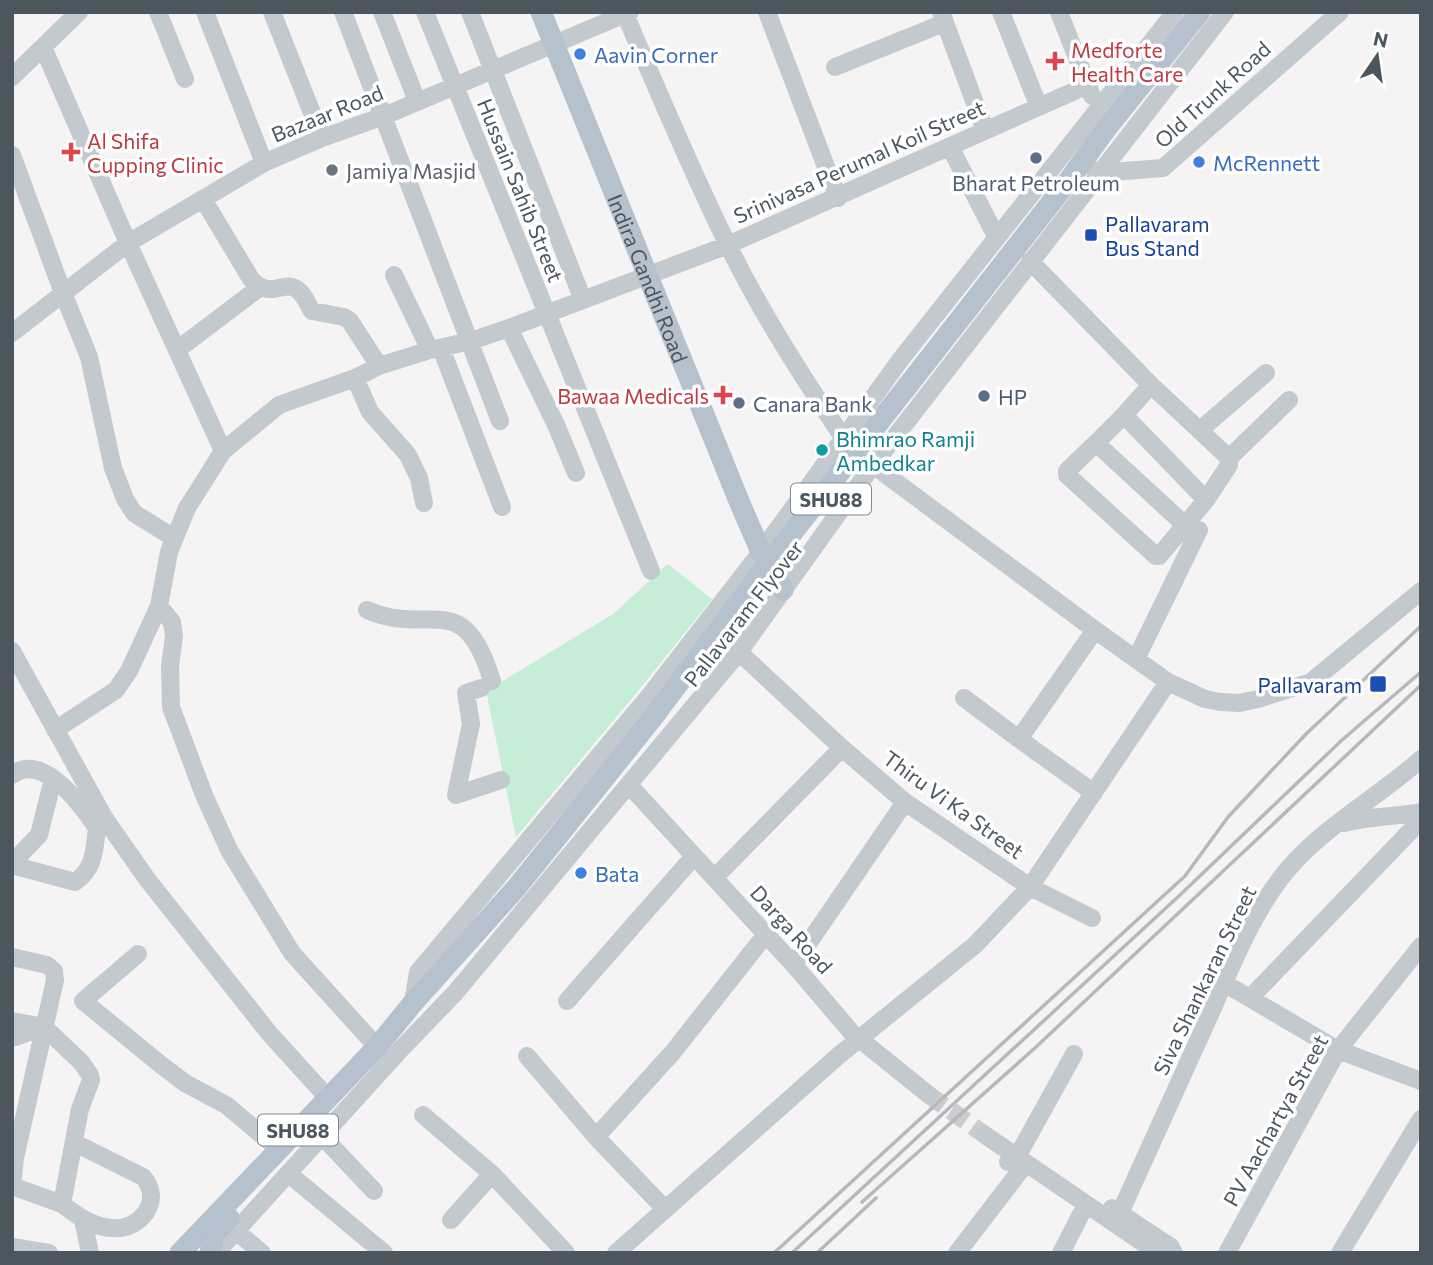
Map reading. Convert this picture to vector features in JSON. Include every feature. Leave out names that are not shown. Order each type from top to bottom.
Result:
[{"type":"main road","name":"Indira Gandhi Road","points":[[541,12],[761,552],[783,590]]},
{"type":"main road","name":"Pallavaram Flyover","points":[[444,976],[651,720],[764,569],[1200,12]]},
{"type":"main road","name":"Pallavaram Flyover","points":[[417,1005],[538,874],[1211,12]]},
{"type":"main road","name":"SHU88","points":[[180,1253],[417,1005]]},
{"type":"main road","name":"SHU88","points":[[210,1253],[214,1234],[417,1005]]},
{"type":"street","points":[[12,77],[43,47],[62,19],[79,12]]},
{"type":"street","points":[[158,12],[185,79]]},
{"type":"street","points":[[205,12],[264,163]]},
{"type":"street","points":[[272,12],[322,138]]},
{"type":"street","points":[[343,12],[500,421]]},
{"type":"street","points":[[382,12],[417,102]]},
{"type":"street","name":"Hussain Sahib Street","points":[[425,12],[651,571]]},
{"type":"street","points":[[470,12],[583,300]]},
{"type":"street","points":[[767,12],[838,198]]},
{"type":"street","points":[[1001,12],[1040,107]]},
{"type":"street","points":[[1059,12],[1097,110]]},
{"type":"street","points":[[216,1253],[455,993],[739,652],[873,465],[1225,12]]},
{"type":"street","name":"Old Trunk Road","points":[[1099,173],[1163,168],[1340,12]]},
{"type":"street","points":[[627,13],[665,109],[728,245],[784,346],[844,439]]},
{"type":"street","name":"Bazaar Road","points":[[13,330],[128,243],[264,163],[322,138],[384,116],[627,13]]},
{"type":"street","points":[[835,67],[943,17],[985,130]]},
{"type":"street","points":[[417,1005],[418,972],[641,706],[761,552],[901,359],[1068,149],[1166,17]]},
{"type":"street","points":[[43,47],[128,243],[223,451]]},
{"type":"street","name":"Srinivasa Perumal Koil Street","points":[[55,730],[116,690],[129,671],[159,606],[174,538],[187,508],[223,451],[279,405],[379,366],[509,328],[545,312],[728,245],[1088,85]]},
{"type":"street","points":[[950,147],[998,237]]},
{"type":"street","points":[[1068,149],[1099,173]]},
{"type":"street","points":[[12,155],[89,357],[113,468],[125,499],[134,513],[174,538]]},
{"type":"street","points":[[203,199],[259,288],[294,288],[300,291],[313,311],[344,317],[350,321],[379,366]]},
{"type":"street","points":[[1030,261],[1151,384],[1229,458]]},
{"type":"street","points":[[394,275],[435,349],[502,508]]},
{"type":"street","points":[[177,350],[259,288]]},
{"type":"street","points":[[509,328],[576,473]]},
{"type":"street","points":[[1200,430],[1266,373]]},
{"type":"street","points":[[355,377],[370,412],[408,455],[419,478],[424,503]]},
{"type":"street","points":[[1151,384],[1124,415],[1067,471],[1069,478],[1156,556],[1192,528]]},
{"type":"street","points":[[1136,659],[1192,528],[1206,500],[1229,465],[1229,458],[1289,400]]},
{"type":"street","points":[[1124,415],[1206,500]]},
{"type":"street","points":[[1096,443],[1192,528]]},
{"type":"street","points":[[873,465],[1094,630],[1168,682],[1205,699],[1238,703],[1311,682],[1421,591]]},
{"type":"street","points":[[159,606],[172,622],[174,636],[170,666],[171,707],[204,795],[229,850],[292,953],[377,1047]]},
{"type":"street","points":[[367,610],[396,618],[445,620],[458,624],[471,634],[480,649],[487,685],[466,693],[471,724],[457,795],[501,780]]},
{"type":"street","points":[[1019,739],[1094,630]]},
{"type":"street","points":[[12,651],[105,819],[147,880],[269,1033],[327,1097]]},
{"type":"street","name":"Thiru Vi Ka Street","points":[[739,652],[842,748],[905,802],[1030,887],[1092,918]]},
{"type":"street","points":[[616,1253],[859,1040],[975,945],[1030,887],[1168,682]]},
{"type":"street","points":[[964,698],[1094,793]]},
{"type":"street","points":[[720,872],[842,748]]},
{"type":"street","name":"Siva Shankaran Street","points":[[1120,1213],[1224,983],[1258,914],[1280,879],[1334,825],[1421,759]]},
{"type":"street","points":[[12,775],[20,769],[32,767],[53,779],[66,789],[97,828],[94,856],[87,874],[75,882],[12,864],[39,835],[53,779]]},
{"type":"street","name":"Darga Road","points":[[629,785],[687,854],[794,965],[852,1033],[924,1097],[859,1040]]},
{"type":"street","points":[[799,957],[905,802]]},
{"type":"street","points":[[1334,825],[1363,818],[1421,812]]},
{"type":"street","points":[[1250,998],[1421,820]]},
{"type":"street","points":[[687,854],[706,854],[799,957],[859,1040]]},
{"type":"street","points":[[687,854],[760,943],[859,1040],[877,1045],[917,1076]]},
{"type":"street","points":[[567,1001],[687,854]]},
{"type":"street","points":[[596,1137],[673,1052],[760,943]]},
{"type":"street","name":"PV Aachartya Street","points":[[1227,1253],[1338,1050],[1421,946]]},
{"type":"street","points":[[138,954],[83,1001],[185,1083],[226,1105],[280,1150]]},
{"type":"street","points":[[12,957],[47,965],[54,971],[55,980],[12,1187],[62,1204],[83,1220],[113,1229],[138,1223],[145,1216],[150,1202],[150,1189],[143,1177],[75,1143]]},
{"type":"street","points":[[1224,983],[1338,1050],[1421,1081]]},
{"type":"street","points":[[12,1021],[44,1027],[82,1062],[90,1075],[91,1080],[80,1110],[62,1204]]},
{"type":"street","points":[[12,1038],[44,1027]]},
{"type":"street","points":[[957,1253],[1016,1158],[1074,1054]]},
{"type":"street","points":[[527,1056],[596,1137],[665,1209]]},
{"type":"street","points":[[423,1115],[492,1174],[566,1253]]},
{"type":"street","points":[[1340,1253],[1421,1119]]},
{"type":"street","points":[[322,1136],[374,1191]]},
{"type":"street","points":[[1004,1136],[1016,1158],[1081,1214],[1140,1253]]},
{"type":"street","points":[[1158,1253],[983,1138],[1120,1213],[1171,1247],[1174,1253]]},
{"type":"street","points":[[289,1174],[384,1253]]},
{"type":"street","points":[[450,1220],[492,1174]]},
{"type":"street","points":[[1061,1253],[1081,1214]]},
{"type":"street","points":[[83,1220],[94,1251]]},
{"type":"street","points":[[236,1231],[262,1253]]},
{"type":"street","points":[[12,1247],[49,1253]]},
{"type":"green space","points":[[668,564],[712,599],[516,837],[486,691],[613,614]]},
{"type":"tunnel","points":[[929,1095],[985,1135]]},
{"type":"railway","points":[[774,1253],[1185,876],[1228,817],[1306,734],[1421,626]]},
{"type":"railway","points":[[792,1253],[1180,895],[1342,740],[1421,672]]},
{"type":"railway","points":[[862,1202],[1036,1047],[1421,685]]},
{"type":"railway","points":[[817,1253],[876,1198]]},
{"type":"place","name":"Aavin Corner","points":[[580,54]]},
{"type":"place","name":"Medforte Health Care","points":[[1055,61]]},
{"type":"place","name":"Al Shifa Cupping Clinic","points":[[71,152]]},
{"type":"place","name":"Bharat Petroleum","points":[[1036,158]]},
{"type":"place","name":"McRennett","points":[[1199,162]]},
{"type":"place","name":"Jamiya Masjid","points":[[332,170]]},
{"type":"place","name":"Pallavaram Bus Stand","points":[[1091,235]]},
{"type":"place","name":"Bawaa Medicals","points":[[723,395]]},
{"type":"place","name":"HP","points":[[984,396]]},
{"type":"place","name":"Canara Bank","points":[[739,403]]},
{"type":"place","name":"Bhimrao Ramji Ambedkar","points":[[822,450]]},
{"type":"place","name":"Pallavaram","points":[[1378,684]]},
{"type":"place","name":"Bata","points":[[581,873]]}]
